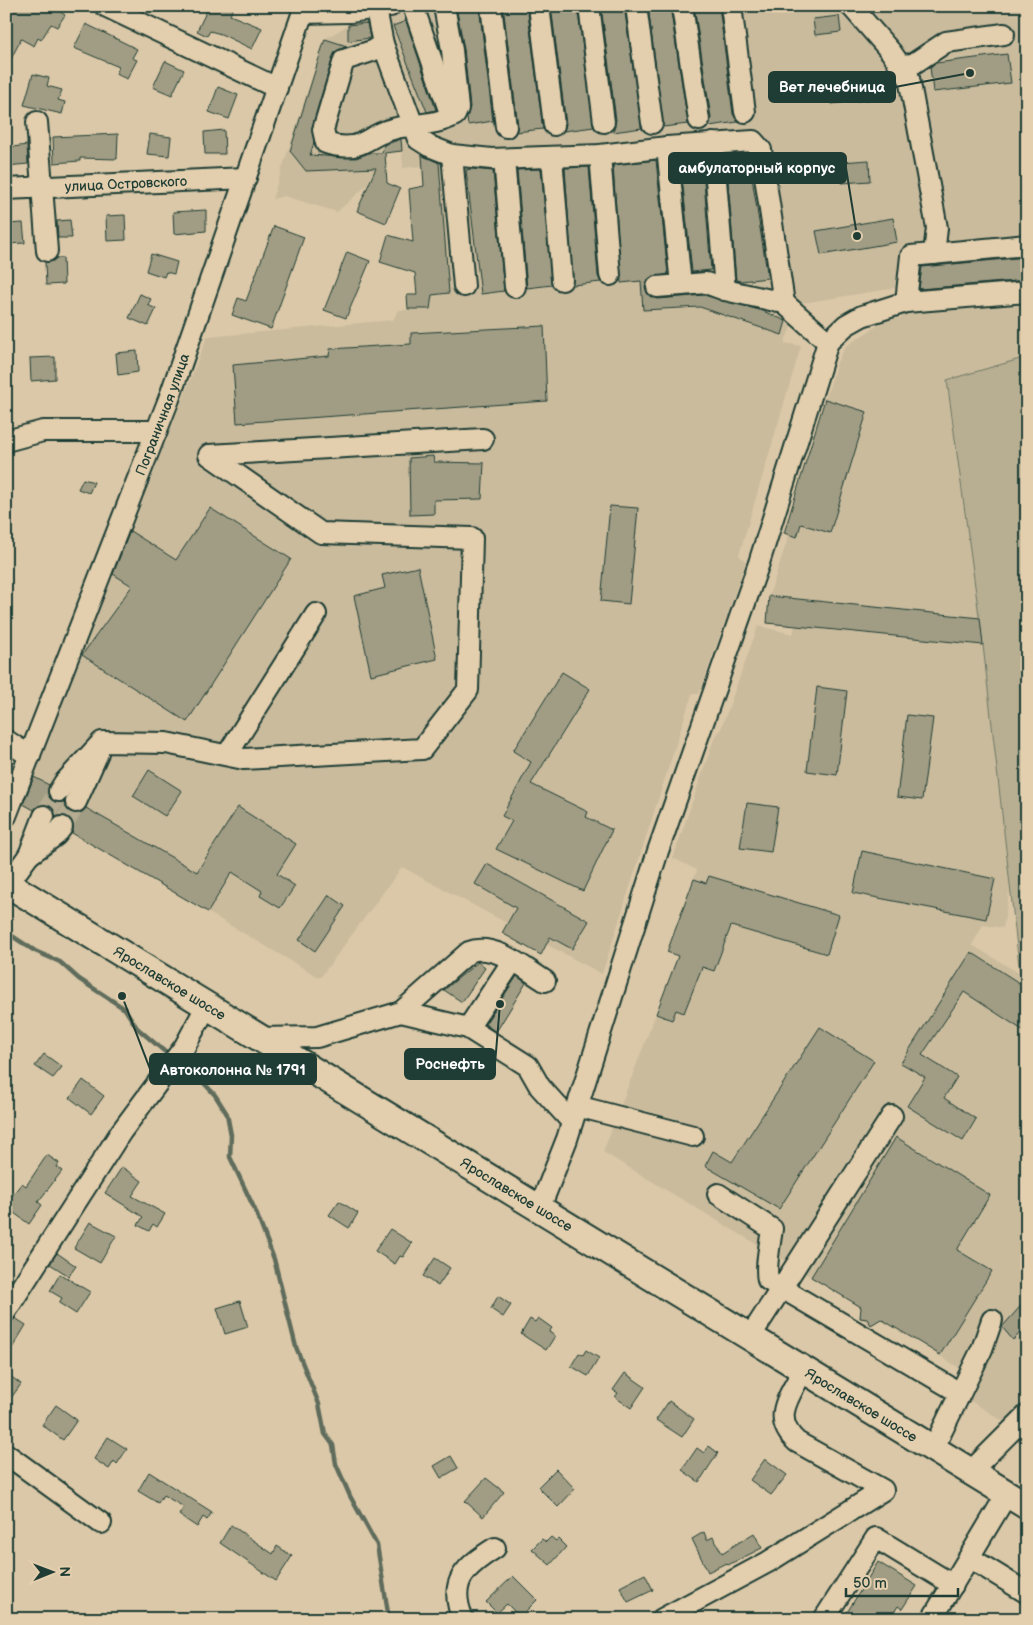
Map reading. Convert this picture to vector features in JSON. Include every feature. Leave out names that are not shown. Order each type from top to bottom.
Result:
[{"type":"main road","name":"Ярославское шоссе","points":[[7,884],[1017,1500]]},
{"type":"street","points":[[105,6],[276,88]]},
{"type":"street","points":[[413,6],[452,117]]},
{"type":"street","points":[[383,44],[344,60],[323,130],[323,138],[326,143],[333,146],[353,146],[368,141],[378,134],[413,123],[425,125],[452,117],[458,108],[452,50],[444,6]]},
{"type":"street","points":[[490,6],[506,128]]},
{"type":"street","points":[[539,6],[554,125]]},
{"type":"street","points":[[589,6],[604,122]]},
{"type":"street","points":[[636,6],[652,123]]},
{"type":"street","points":[[682,6],[699,120]]},
{"type":"street","points":[[731,6],[745,112]]},
{"type":"street","points":[[851,6],[909,78],[937,228],[934,254]]},
{"type":"street","points":[[304,10],[350,12],[383,7],[383,44],[418,139],[428,146],[452,155],[504,159],[600,155],[667,147],[753,141],[760,150],[784,303]]},
{"type":"street","name":"Пограничная улица","points":[[6,816],[30,756],[48,688],[157,431],[304,10]]},
{"type":"street","points":[[900,65],[913,64],[946,42],[1004,34]]},
{"type":"street","points":[[37,122],[47,251]]},
{"type":"street","points":[[713,143],[725,290]]},
{"type":"street","points":[[667,147],[681,285]]},
{"type":"street","points":[[452,155],[464,286]]},
{"type":"street","points":[[600,155],[610,275]]},
{"type":"street","points":[[552,156],[562,280]]},
{"type":"street","points":[[504,159],[515,287]]},
{"type":"street","name":"улица Островского","points":[[6,189],[246,178]]},
{"type":"street","points":[[906,302],[911,256],[1027,245]]},
{"type":"street","points":[[657,287],[706,283],[725,290],[784,303],[828,342]]},
{"type":"street","points":[[539,1210],[574,1114],[658,851],[759,563],[828,342],[846,325],[862,316],[906,302],[1027,292]]},
{"type":"street","points":[[6,441],[43,431],[157,431]]},
{"type":"street","points":[[59,792],[64,783],[102,742],[166,743],[244,759],[422,749],[468,690],[472,538],[320,532],[209,456],[483,439]]},
{"type":"street","points":[[227,755],[316,614]]},
{"type":"street","points":[[7,741],[30,756]]},
{"type":"street","points":[[76,802],[102,742]]},
{"type":"street","points":[[7,884],[29,855],[44,816]]},
{"type":"street","points":[[29,855],[56,835],[62,827]]},
{"type":"street","points":[[258,1038],[317,1037],[401,1012],[469,952],[476,949],[493,951],[545,980]]},
{"type":"street","points":[[468,1028],[512,962]]},
{"type":"street","points":[[6,1311],[121,1132],[185,1046],[206,1007]]},
{"type":"street","points":[[401,1012],[468,1028],[528,1066],[534,1079],[574,1114],[693,1136]]},
{"type":"street","points":[[750,1337],[892,1116]]},
{"type":"street","points":[[718,1194],[772,1229],[769,1262],[766,1272],[768,1280],[960,1393]]},
{"type":"street","points":[[933,1449],[982,1349],[992,1320]]},
{"type":"street","points":[[662,1619],[768,1562],[883,1490],[797,1442],[788,1434],[784,1426],[783,1414],[803,1370]]},
{"type":"street","points":[[970,1472],[1027,1415]]},
{"type":"street","points":[[6,1454],[101,1523]]},
{"type":"street","points":[[932,1619],[970,1558],[1017,1500]]},
{"type":"street","points":[[824,1619],[876,1538],[953,1585]]},
{"type":"street","points":[[463,1619],[458,1602],[460,1579],[472,1562],[495,1548]]},
{"type":"street","points":[[970,1558],[1027,1593]]},
{"type":"shaded area","points":[[435,6],[1027,6],[1027,357],[947,380],[983,645],[1010,888],[1003,928],[983,925],[972,945],[1027,978],[1027,1436],[969,1400],[980,1381],[881,1319],[871,1325],[860,1318],[861,1307],[603,1152],[678,956],[667,952],[697,870],[673,858],[714,739],[721,729],[758,626],[793,634],[795,626],[767,623],[769,596],[789,535],[784,533],[837,362],[846,346],[886,320],[901,318],[902,287],[802,303],[784,343],[801,346],[739,555],[746,562],[699,694],[692,694],[602,974],[402,867],[320,978],[23,804],[207,337],[393,320],[398,310],[430,309],[432,295],[422,166],[403,168],[402,151],[385,153],[386,168],[337,212],[284,196],[272,199],[325,39],[348,25]]},
{"type":"shaded area","points":[[1027,357],[1027,978],[1020,974],[983,645],[947,380]]},
{"type":"building","points":[[6,6],[51,6],[65,15],[57,27],[51,24],[41,40],[38,38],[34,46],[21,39],[6,69]]},
{"type":"building","points":[[209,6],[234,6],[230,15],[262,28],[252,49],[221,34],[210,31],[207,36],[197,31]]},
{"type":"building","points":[[456,6],[479,6],[493,121],[468,125],[467,118],[470,107],[464,49]]},
{"type":"building","points":[[503,6],[527,6],[543,129],[516,132],[518,126]]},
{"type":"building","points":[[551,6],[577,6],[594,127],[564,131],[566,124]]},
{"type":"building","points":[[601,6],[624,6],[642,128],[613,132],[616,120]]},
{"type":"building","points":[[648,6],[670,6],[688,124],[663,127]]},
{"type":"building","points":[[694,6],[719,6],[733,114],[738,122],[709,126],[711,118]]},
{"type":"building","points":[[839,16],[841,32],[815,35],[813,19]]},
{"type":"building","points":[[406,21],[436,110],[427,112],[393,26]]},
{"type":"building","points":[[367,23],[370,38],[348,41],[348,25]]},
{"type":"building","points":[[86,24],[137,49],[132,58],[137,60],[127,79],[116,74],[119,67],[74,48]]},
{"type":"building","points":[[325,39],[347,46],[336,51],[333,57],[312,127],[314,143],[310,155],[356,158],[369,153],[382,153],[384,145],[401,139],[402,151],[385,153],[387,183],[400,189],[386,223],[357,211],[376,168],[306,171],[290,151]]},
{"type":"building","points":[[1007,54],[1011,83],[933,92],[930,67],[936,63]]},
{"type":"building","points":[[165,61],[184,70],[172,95],[153,87]]},
{"type":"building","points":[[869,71],[873,99],[832,104],[829,76]]},
{"type":"building","points":[[33,74],[49,78],[47,86],[62,90],[58,100],[65,102],[62,114],[24,105]]},
{"type":"building","points":[[218,87],[238,95],[229,119],[209,112]]},
{"type":"building","points":[[224,130],[225,154],[205,154],[204,132]]},
{"type":"building","points":[[118,134],[117,159],[80,158],[80,161],[54,163],[53,137]]},
{"type":"building","points":[[150,134],[171,137],[169,156],[147,154]]},
{"type":"building","points":[[27,145],[28,164],[6,166],[6,148]]},
{"type":"building","points":[[748,153],[768,278],[741,281],[736,280],[726,155]]},
{"type":"building","points":[[422,155],[439,163],[449,293],[432,295],[430,309],[408,309],[407,295],[417,295],[415,273],[380,262],[388,235],[413,242],[409,189],[424,186]]},
{"type":"building","points":[[702,156],[711,270],[692,272],[680,158]]},
{"type":"building","points":[[656,160],[668,274],[650,278],[645,287],[648,294],[658,299],[704,295],[763,311],[786,321],[782,335],[700,307],[643,310],[641,281],[621,283],[613,165]]},
{"type":"building","points":[[869,160],[870,181],[842,183],[841,162]]},
{"type":"building","points":[[589,167],[598,276],[601,282],[573,285],[565,168]]},
{"type":"building","points":[[541,169],[552,285],[527,288],[517,170]]},
{"type":"building","points":[[466,170],[493,171],[504,291],[481,294]]},
{"type":"building","points":[[206,210],[206,231],[174,234],[173,212]]},
{"type":"building","points":[[125,215],[126,240],[107,241],[106,216]]},
{"type":"building","points":[[893,218],[897,242],[821,255],[816,231]]},
{"type":"building","points":[[70,220],[72,238],[58,238],[57,221]]},
{"type":"building","points":[[23,223],[25,243],[6,244],[6,224]]},
{"type":"building","points":[[274,226],[304,237],[271,329],[232,315],[238,298],[246,301]]},
{"type":"building","points":[[347,252],[370,261],[346,318],[324,310]]},
{"type":"building","points":[[151,254],[177,262],[174,274],[166,272],[164,277],[146,271]]},
{"type":"building","points":[[1027,257],[1027,280],[919,289],[922,267]]},
{"type":"building","points":[[56,258],[63,258],[64,284],[46,285],[45,262]]},
{"type":"building","points":[[140,294],[151,299],[148,305],[156,309],[148,326],[129,318]]},
{"type":"building","points":[[544,326],[547,401],[237,423],[233,365],[329,356],[330,349],[411,344],[411,333]]},
{"type":"building","points":[[137,351],[138,372],[118,375],[116,353]]},
{"type":"building","points":[[55,357],[55,379],[31,381],[30,358]]},
{"type":"building","points":[[825,399],[867,412],[830,533],[801,524],[797,537],[784,533]]},
{"type":"building","points":[[433,456],[434,462],[484,463],[482,499],[434,500],[434,514],[410,515],[409,458]]},
{"type":"building","points":[[83,479],[94,482],[89,493],[78,489]]},
{"type":"building","points":[[610,506],[638,508],[629,604],[601,601]]},
{"type":"building","points":[[210,508],[291,559],[187,722],[82,655],[132,586],[113,574],[130,531],[176,560]]},
{"type":"building","points":[[418,567],[437,659],[371,675],[354,596],[385,588],[382,575]]},
{"type":"building","points":[[769,596],[980,618],[983,645],[767,623]]},
{"type":"building","points":[[562,672],[590,689],[531,784],[588,812],[586,817],[612,830],[583,891],[496,849],[512,821],[502,816],[531,762],[513,751]]},
{"type":"building","points":[[817,687],[847,691],[837,775],[807,771]]},
{"type":"building","points":[[907,715],[933,718],[922,800],[897,797]]},
{"type":"building","points":[[149,770],[182,791],[165,816],[133,796]]},
{"type":"building","points":[[34,777],[49,785],[48,796],[52,801],[64,802],[66,809],[71,813],[78,814],[86,808],[197,872],[238,807],[296,844],[277,874],[295,886],[280,908],[260,896],[262,891],[232,872],[208,912],[72,833],[73,823],[69,818],[63,815],[55,817],[53,809],[49,805],[42,804],[34,810],[23,804]]},
{"type":"building","points":[[747,803],[778,807],[771,852],[740,848]]},
{"type":"building","points":[[862,851],[995,879],[986,919],[853,893]]},
{"type":"building","points":[[487,864],[589,921],[572,949],[550,937],[541,955],[502,933],[516,908],[475,884]]},
{"type":"building","points":[[709,876],[839,915],[827,954],[731,926],[714,971],[702,967],[684,1013],[676,1010],[672,1020],[656,1014],[678,956],[667,952],[694,879],[706,883]]},
{"type":"building","points":[[329,895],[345,906],[315,951],[299,940]]},
{"type":"building","points":[[971,952],[1027,988],[1027,1033],[964,992],[922,1055],[957,1077],[944,1098],[976,1119],[963,1141],[907,1106],[925,1077],[901,1063]]},
{"type":"building","points":[[478,962],[485,968],[462,1002],[444,990]]},
{"type":"building","points":[[517,976],[526,983],[496,1032],[485,1024]]},
{"type":"building","points":[[820,1027],[874,1061],[779,1209],[705,1166],[713,1151],[732,1162]]},
{"type":"building","points":[[44,1054],[62,1067],[53,1078],[35,1066]]},
{"type":"building","points":[[83,1080],[104,1096],[91,1114],[70,1098]]},
{"type":"building","points":[[896,1137],[990,1195],[957,1250],[992,1271],[940,1355],[881,1319],[871,1325],[867,1319],[860,1318],[861,1307],[811,1277]]},
{"type":"building","points":[[47,1155],[59,1163],[57,1167],[62,1171],[38,1202],[42,1205],[29,1224],[6,1207],[6,1203],[22,1183],[26,1186]]},
{"type":"building","points":[[122,1167],[142,1181],[132,1196],[165,1214],[157,1227],[153,1224],[149,1231],[138,1225],[143,1217],[105,1193]]},
{"type":"building","points":[[339,1201],[358,1213],[349,1228],[329,1215]]},
{"type":"building","points":[[90,1222],[116,1236],[100,1263],[74,1248]]},
{"type":"building","points":[[390,1229],[412,1243],[403,1257],[400,1256],[395,1264],[375,1251]]},
{"type":"building","points":[[57,1253],[76,1266],[69,1276],[50,1264]]},
{"type":"building","points":[[435,1258],[450,1268],[438,1286],[423,1276]]},
{"type":"building","points":[[60,1274],[90,1292],[76,1314],[59,1303],[62,1298],[50,1291]]},
{"type":"building","points":[[498,1296],[511,1305],[503,1317],[491,1309]]},
{"type":"building","points":[[1027,1299],[1027,1326],[1013,1340],[1002,1327]]},
{"type":"building","points":[[240,1301],[248,1327],[225,1334],[217,1308]]},
{"type":"building","points":[[15,1318],[26,1325],[6,1358],[6,1331]]},
{"type":"building","points":[[538,1318],[552,1328],[549,1332],[555,1336],[546,1350],[521,1334],[530,1319],[535,1322]]},
{"type":"building","points":[[586,1350],[599,1358],[588,1376],[571,1366],[579,1353],[583,1355]]},
{"type":"building","points":[[6,1373],[21,1384],[6,1405]]},
{"type":"building","points":[[625,1373],[645,1387],[631,1408],[615,1397],[618,1393],[613,1390]]},
{"type":"building","points":[[669,1401],[694,1419],[682,1437],[656,1420]]},
{"type":"building","points":[[56,1405],[77,1420],[63,1440],[42,1425]]},
{"type":"building","points":[[108,1437],[127,1449],[117,1464],[114,1461],[109,1469],[94,1459]]},
{"type":"building","points":[[709,1446],[718,1453],[699,1482],[682,1470],[697,1448],[704,1453]]},
{"type":"building","points":[[451,1456],[458,1468],[441,1478],[434,1466]]},
{"type":"building","points":[[765,1459],[787,1475],[771,1495],[750,1480]]},
{"type":"building","points":[[556,1469],[575,1489],[558,1507],[538,1487]]},
{"type":"building","points":[[149,1472],[212,1512],[207,1520],[203,1517],[197,1527],[179,1515],[184,1507],[163,1495],[158,1503],[138,1491]]},
{"type":"building","points":[[486,1478],[504,1492],[483,1517],[465,1501]]},
{"type":"building","points":[[231,1525],[273,1554],[277,1546],[292,1556],[276,1581],[220,1543]]},
{"type":"building","points":[[704,1532],[707,1540],[713,1537],[722,1553],[754,1533],[762,1548],[728,1565],[726,1563],[708,1572],[692,1539]]},
{"type":"building","points":[[551,1537],[556,1541],[558,1539],[566,1547],[550,1565],[532,1549],[542,1539],[546,1542]]},
{"type":"building","points":[[878,1562],[917,1586],[902,1609],[898,1606],[890,1619],[843,1619]]},
{"type":"building","points":[[645,1574],[653,1590],[628,1602],[620,1587]]},
{"type":"building","points":[[513,1576],[537,1600],[520,1617],[507,1604],[497,1613],[486,1602]]},
{"type":"waterway","points":[[6,932],[35,951],[60,962],[79,979],[125,1009],[137,1028],[164,1051]]},
{"type":"waterway","points":[[184,1068],[201,1080],[215,1095],[227,1114],[231,1135],[230,1157],[255,1210],[274,1259],[296,1347],[319,1404],[325,1434],[333,1445],[336,1464],[350,1496],[377,1545],[389,1619]]},
{"type":"tunnel","points":[[44,816],[59,791]]},
{"type":"tunnel","points":[[62,827],[76,802]]},
{"type":"place","name":"Вет лечебница","points":[[970,73]]},
{"type":"place","name":"амбулаторный корпус","points":[[857,236]]},
{"type":"place","name":"Автоколонна № 1791","points":[[122,996]]},
{"type":"place","name":"Роснефть","points":[[500,1004]]}]
